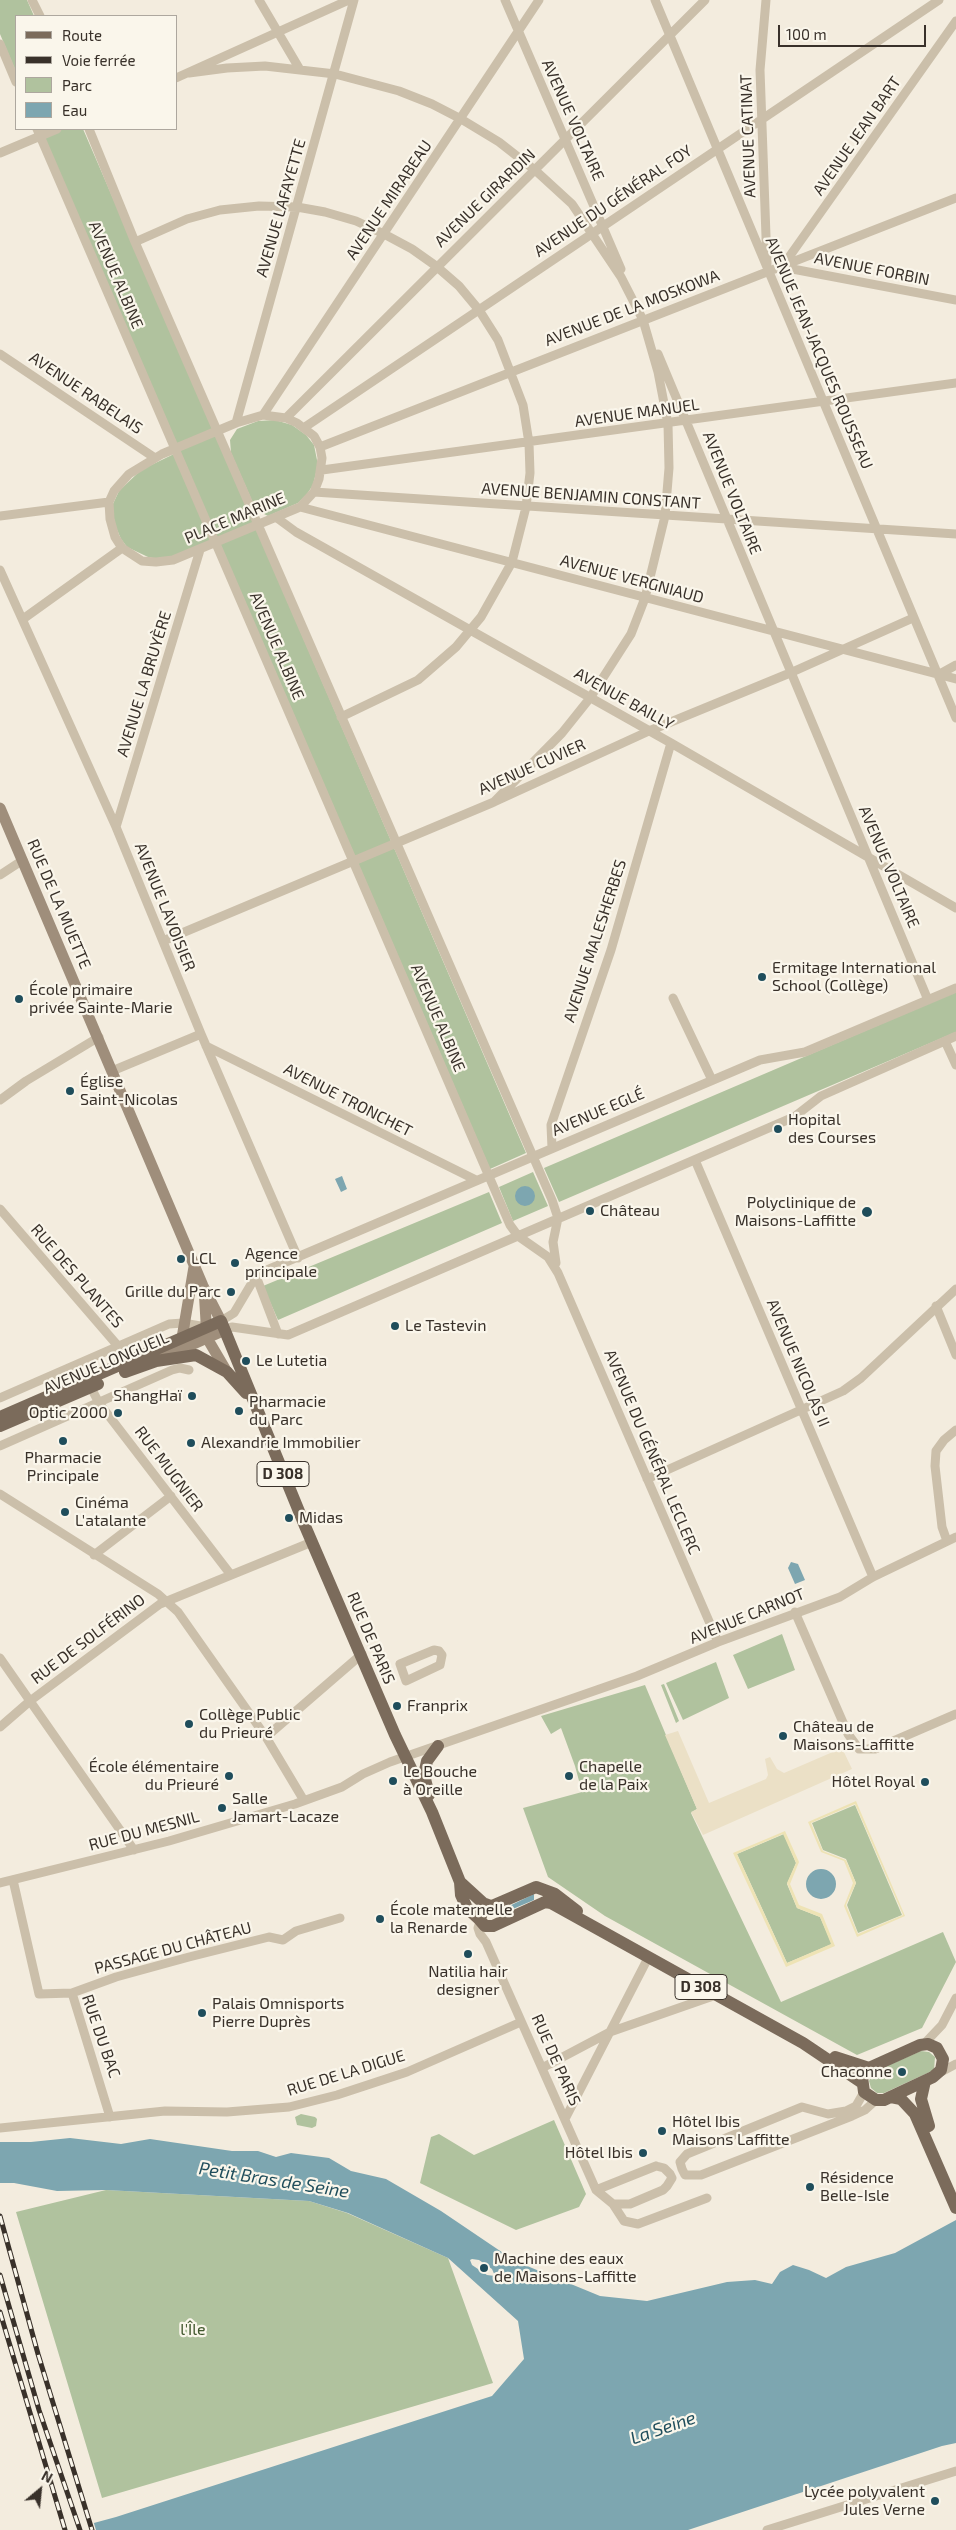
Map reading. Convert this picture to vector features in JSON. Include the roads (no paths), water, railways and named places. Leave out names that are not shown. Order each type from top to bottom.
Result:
[{"type":"main road","name":"AVENUE LONGUEIL","points":[[0,1426],[182,1338],[207,1332],[223,1325]]},
{"type":"main road","name":"RUE DE PARIS","points":[[223,1325],[254,1405],[312,1542],[405,1756],[432,1812],[460,1882],[461,1895],[467,1908],[483,1923]]},
{"type":"main road","name":"RUE DE PARIS","points":[[156,1360],[196,1355],[227,1372],[243,1389],[254,1405]]},
{"type":"main road","name":"AVENUE LONGUEIL","points":[[0,1417],[156,1360]]},
{"type":"main road","points":[[432,1812],[424,1775],[427,1761],[438,1746]]},
{"type":"main road","name":"RUE DE PARIS","points":[[460,1882],[483,1903],[491,1906]]},
{"type":"main road","points":[[539,1888],[546,1893],[545,1902],[483,1923],[482,1913],[491,1906],[539,1888]]},
{"type":"main road","name":"D 308","points":[[539,1888],[562,1899],[599,1931]]},
{"type":"main road","name":"D 308","points":[[545,1902],[551,1903],[803,2043],[850,2063],[869,2068]]},
{"type":"main road","name":"D 308","points":[[803,2043],[863,2087]]},
{"type":"main road","points":[[924,2044],[931,2045],[940,2053],[943,2064],[939,2073],[891,2097],[876,2100],[863,2087],[864,2073],[869,2068],[924,2044]]},
{"type":"main road","points":[[925,2081],[921,2092],[923,2112],[953,2191],[956,2208]]},
{"type":"main road","points":[[891,2097],[900,2099],[915,2114],[953,2191]]},
{"type":"street","points":[[32,0],[40,15]]},
{"type":"street","points":[[259,0],[299,68]]},
{"type":"street","points":[[178,77],[278,30],[350,0]]},
{"type":"street","name":"AVENUE LAFAYETTE","points":[[236,423],[335,74],[354,0]]},
{"type":"street","name":"AVENUE VOLTAIRE","points":[[505,0],[687,421],[726,520],[928,1000]]},
{"type":"street","name":"AVENUE MIRABEAU","points":[[263,415],[539,0]]},
{"type":"street","name":"AVENUE JEAN-JACQUES ROUSSEAU","points":[[655,0],[956,718]]},
{"type":"street","name":"AVENUE GIRARDIN","points":[[286,418],[436,266],[536,171],[705,0]]},
{"type":"street","name":"AVENUE CATINAT","points":[[766,0],[760,70],[768,272]]},
{"type":"street","name":"AVENUE DU GÉNÉRAL FOY","points":[[305,428],[939,0]]},
{"type":"street","name":"AVENUE JEAN BART","points":[[782,267],[956,21]]},
{"type":"street","points":[[0,44],[15,80]]},
{"type":"street","points":[[189,73],[237,67],[299,68],[335,74],[398,91],[432,104],[461,119],[499,142],[536,171],[572,204],[594,233],[621,277],[643,320],[658,372],[668,424],[669,468],[665,516],[645,598],[630,634],[590,698],[562,733],[494,802]]},
{"type":"street","points":[[0,153],[38,132],[51,130]]},
{"type":"street","name":"AVENUE ALBINE","points":[[89,130],[135,242],[532,1157]]},
{"type":"street","name":"AVENUE ALBINE","points":[[38,132],[490,1176]]},
{"type":"street","name":"AVENUE DE LA MOSKOWA","points":[[320,448],[956,198]]},
{"type":"street","points":[[135,242],[187,219],[220,210],[259,206],[297,207],[325,212],[356,221],[384,234],[412,249],[436,266],[459,286],[479,310],[498,340],[523,405],[529,443],[530,473],[526,507],[512,562],[497,592],[471,630],[456,647],[418,680],[341,717]]},
{"type":"street","name":"AVENUE FORBIN","points":[[782,267],[956,300]]},
{"type":"street","name":"AVENUE RABELAIS","points":[[0,354],[155,458]]},
{"type":"street","name":"AVENUE MANUEL","points":[[322,470],[956,383]]},
{"type":"street","points":[[23,619],[122,548],[115,537],[110,519],[109,502],[114,491],[129,474],[155,458],[236,423],[263,415],[286,418],[305,428],[314,436],[320,448]]},
{"type":"street","name":"PLACE MARINE","points":[[122,548],[142,561],[173,560],[300,507],[314,492],[322,470],[320,448]]},
{"type":"street","name":"AVENUE BENJAMIN CONSTANT","points":[[314,492],[956,534]]},
{"type":"street","points":[[0,516],[109,502]]},
{"type":"street","name":"AVENUE VERGNIAUD","points":[[300,507],[956,679]]},
{"type":"street","name":"AVENUE BAILLY","points":[[277,518],[296,532],[672,743],[956,908]]},
{"type":"street","name":"AVENUE LA BRUYÈRE","points":[[116,827],[200,550]]},
{"type":"street","name":"AVENUE LAVOISIER","points":[[0,570],[116,827],[206,1046],[298,1258]]},
{"type":"street","name":"AVENUE CUVIER","points":[[163,941],[494,802],[649,731],[790,673],[913,618]]},
{"type":"street","points":[[938,675],[956,664]]},
{"type":"street","name":"AVENUE MALESHERBES","points":[[552,1148],[551,1125],[611,950],[672,743]]},
{"type":"street","name":"RUE DE LA MUETTE","points":[[0,808],[203,1286],[223,1325]]},
{"type":"street","points":[[0,875],[23,860]]},
{"type":"street","name":"AVENUE EGLÉ","points":[[256,1276],[476,1180],[490,1176],[760,1060],[806,1052],[956,988]]},
{"type":"street","points":[[673,998],[712,1080]]},
{"type":"street","points":[[112,1071],[201,1034]]},
{"type":"street","points":[[256,1276],[234,1313],[223,1325],[288,1335],[794,1117],[822,1096],[956,1036]]},
{"type":"street","points":[[0,1100],[26,1081],[98,1037]]},
{"type":"street","points":[[945,1041],[956,1065]]},
{"type":"street","name":"AVENUE TRONCHET","points":[[206,1046],[476,1180]]},
{"type":"street","points":[[532,1157],[558,1218]]},
{"type":"street","name":"AVENUE NICOLAS II","points":[[695,1160],[873,1577]]},
{"type":"street","name":"AVENUE DU GÉNÉRAL LECLERC","points":[[490,1176],[510,1225],[518,1236],[548,1256],[558,1273],[718,1642]]},
{"type":"street","name":"RUE DES PLANTES","points":[[0,1209],[119,1347],[134,1360]]},
{"type":"street","name":"AVENUE DU GÉNÉRAL LECLERC","points":[[558,1218],[553,1242],[558,1273]]},
{"type":"street","name":"RUE DE LA MUETTE","points":[[182,1338],[183,1323],[193,1283],[194,1262]]},
{"type":"street","points":[[256,1276],[278,1334]]},
{"type":"street","name":"RUE DE LA MUETTE","points":[[203,1286],[207,1332]]},
{"type":"street","points":[[647,1479],[842,1391],[861,1378],[956,1289]]},
{"type":"street","points":[[936,1306],[956,1355]]},
{"type":"street","points":[[0,1398],[169,1324],[183,1323],[207,1332]]},
{"type":"street","name":"AVENUE LONGUEIL","points":[[156,1360],[207,1332]]},
{"type":"street","name":"RUE DE PARIS","points":[[207,1332],[227,1372]]},
{"type":"street","points":[[0,1446],[172,1370],[180,1368],[189,1370]]},
{"type":"street","name":"RUE MUGNIER","points":[[89,1383],[100,1403],[232,1575]]},
{"type":"street","points":[[947,1541],[942,1527],[935,1466],[936,1452],[944,1440],[956,1430]]},
{"type":"street","points":[[0,1494],[158,1594],[178,1612],[266,1737],[304,1800]]},
{"type":"street","points":[[94,1555],[171,1496]]},
{"type":"street","name":"AVENUE CARNOT","points":[[438,1746],[510,1719],[543,1710],[638,1676],[718,1642],[840,1597],[873,1577],[956,1537]]},
{"type":"street","name":"RUE DE SOLFÉRINO","points":[[0,1727],[30,1701],[160,1604],[312,1542]]},
{"type":"street","points":[[795,1612],[848,1734],[859,1749],[875,1749],[956,1714]]},
{"type":"street","points":[[434,1650],[441,1654],[440,1665],[406,1681],[400,1664],[434,1650]]},
{"type":"street","points":[[266,1737],[362,1654]]},
{"type":"street","points":[[0,1658],[134,1850]]},
{"type":"street","name":"RUE DU MESNIL","points":[[0,1883],[134,1850],[295,1804],[342,1787],[363,1774],[405,1756],[438,1746]]},
{"type":"street","name":"RUE DU BAC","points":[[12,1880],[39,1994],[72,1993],[110,2117]]},
{"type":"street","name":"PASSAGE DU CHÂTEAU","points":[[72,1993],[116,1977],[189,1957],[269,1937],[283,1940],[296,1931],[340,1918]]},
{"type":"street","name":"RUE DE PARIS","points":[[483,1923],[486,1942],[596,2190],[613,2204],[624,2221],[638,2224],[707,2198]]},
{"type":"street","points":[[565,2119],[648,1958]]},
{"type":"street","points":[[542,2068],[610,2032],[716,1995]]},
{"type":"street","points":[[924,2044],[942,2025],[956,1998]]},
{"type":"street","name":"RUE DE LA DIGUE","points":[[0,2128],[165,2111],[227,2112],[289,2107],[337,2095],[407,2072],[521,2022]]},
{"type":"street","points":[[939,2073],[956,2063],[940,2053],[942,2025]]},
{"type":"street","points":[[863,2087],[856,2106],[846,2111],[828,2114],[802,2107],[687,2154],[680,2162],[682,2169],[685,2175],[701,2175],[852,2116],[865,2110],[876,2100]]},
{"type":"street","points":[[596,2190],[656,2166],[664,2168],[672,2178],[663,2190],[630,2204],[613,2204]]},
{"type":"street","points":[[767,2530],[956,2471]]},
{"type":"water","points":[[342,1176],[347,1189],[341,1192],[335,1179]]},
{"type":"water","points":[[521,1186],[529,1186],[535,1192],[535,1200],[529,1206],[521,1206],[515,1200],[515,1192]]},
{"type":"water","points":[[791,1562],[798,1564],[805,1580],[795,1584],[788,1568]]},
{"type":"water","points":[[821,1869],[827,1870],[835,1878],[835,1890],[827,1898],[821,1899],[815,1898],[807,1890],[806,1884],[807,1878],[815,1870]]},
{"type":"water","points":[[534,1894],[534,1900],[501,1914],[497,1912]]},
{"type":"water","points":[[70,2138],[121,2144],[150,2139],[232,2151],[258,2151],[276,2157],[291,2153],[329,2158],[351,2171],[386,2179],[441,2211],[515,2261],[600,2296],[647,2301],[727,2282],[755,2280],[772,2284],[780,2272],[793,2265],[826,2278],[846,2267],[895,2253],[956,2220],[956,2443],[688,2530],[68,2530],[116,2517],[492,2396],[524,2359],[518,2321],[448,2258],[348,2213],[309,2201],[106,2190],[57,2191],[14,2183],[0,2183],[0,2142],[31,2142]],"holes":[[[470,2260],[479,2260],[492,2269],[495,2276],[487,2275],[472,2265]]]},
{"type":"railway","points":[[0,2216],[38,2354],[92,2530]]},
{"type":"railway","points":[[0,2275],[39,2410],[80,2530]]},
{"type":"railway","points":[[0,2312],[65,2530]]},
{"type":"place","name":"Ermitage International School (Collège)","points":[[762,977]]},
{"type":"place","name":"École primaire privée Sainte-Marie","points":[[19,999]]},
{"type":"place","name":"Église Saint-Nicolas","points":[[70,1091]]},
{"type":"place","name":"Hopital des Courses","points":[[778,1129]]},
{"type":"place","name":"Château","points":[[590,1211]]},
{"type":"place","name":"Polyclinique de Maisons-Laffitte","points":[[867,1212]]},
{"type":"place","name":"LCL","points":[[181,1259]]},
{"type":"place","name":"Agence principale","points":[[235,1263]]},
{"type":"place","name":"Grille du Parc","points":[[231,1292]]},
{"type":"place","name":"Le Tastevin","points":[[395,1326]]},
{"type":"place","name":"Le Lutetia","points":[[246,1361]]},
{"type":"place","name":"ShangHaï","points":[[192,1396]]},
{"type":"place","name":"Pharmacie du Parc","points":[[239,1411]]},
{"type":"place","name":"Optic 2000","points":[[118,1413]]},
{"type":"place","name":"Pharmacie Principale","points":[[63,1441]]},
{"type":"place","name":"Alexandrie Immobilier","points":[[191,1443]]},
{"type":"place","name":"Cinéma L'atalante","points":[[65,1512]]},
{"type":"place","name":"Midas","points":[[289,1518]]},
{"type":"place","name":"Franprix","points":[[397,1706]]},
{"type":"place","name":"Collège Public du Prieuré","points":[[189,1724]]},
{"type":"place","name":"Château de Maisons-Laffitte","points":[[783,1736]]},
{"type":"place","name":"École élémentaire du Prieuré","points":[[229,1776]]},
{"type":"place","name":"Chapelle de la Paix","points":[[569,1776]]},
{"type":"place","name":"Le Bouche à Oreille","points":[[393,1781]]},
{"type":"place","name":"Hôtel Royal","points":[[925,1782]]},
{"type":"place","name":"Salle Jamart-Lacaze","points":[[222,1808]]},
{"type":"place","name":"École maternelle la Renarde","points":[[380,1919]]},
{"type":"place","name":"Natilia hair designer","points":[[468,1954]]},
{"type":"place","name":"Palais Omnisports Pierre Duprès","points":[[202,2013]]},
{"type":"place","name":"Chaconne","points":[[902,2072]]},
{"type":"place","name":"Hôtel Ibis Maisons Laffitte","points":[[662,2131]]},
{"type":"place","name":"Hôtel Ibis","points":[[643,2153]]},
{"type":"place","name":"Résidence Belle-Isle","points":[[810,2187]]},
{"type":"place","name":"Machine des eaux de Maisons-Laffitte","points":[[484,2268]]},
{"type":"place","name":"Lycée polyvalent Jules Verne","points":[[935,2501]]},
{"type":"water label","name":"Petit Bras de Seine","points":[[274,2180]]},
{"type":"water label","name":"La Seine","points":[[663,2428]]},
{"type":"park label","name":"l'Île","points":[[193,2330]]}]
